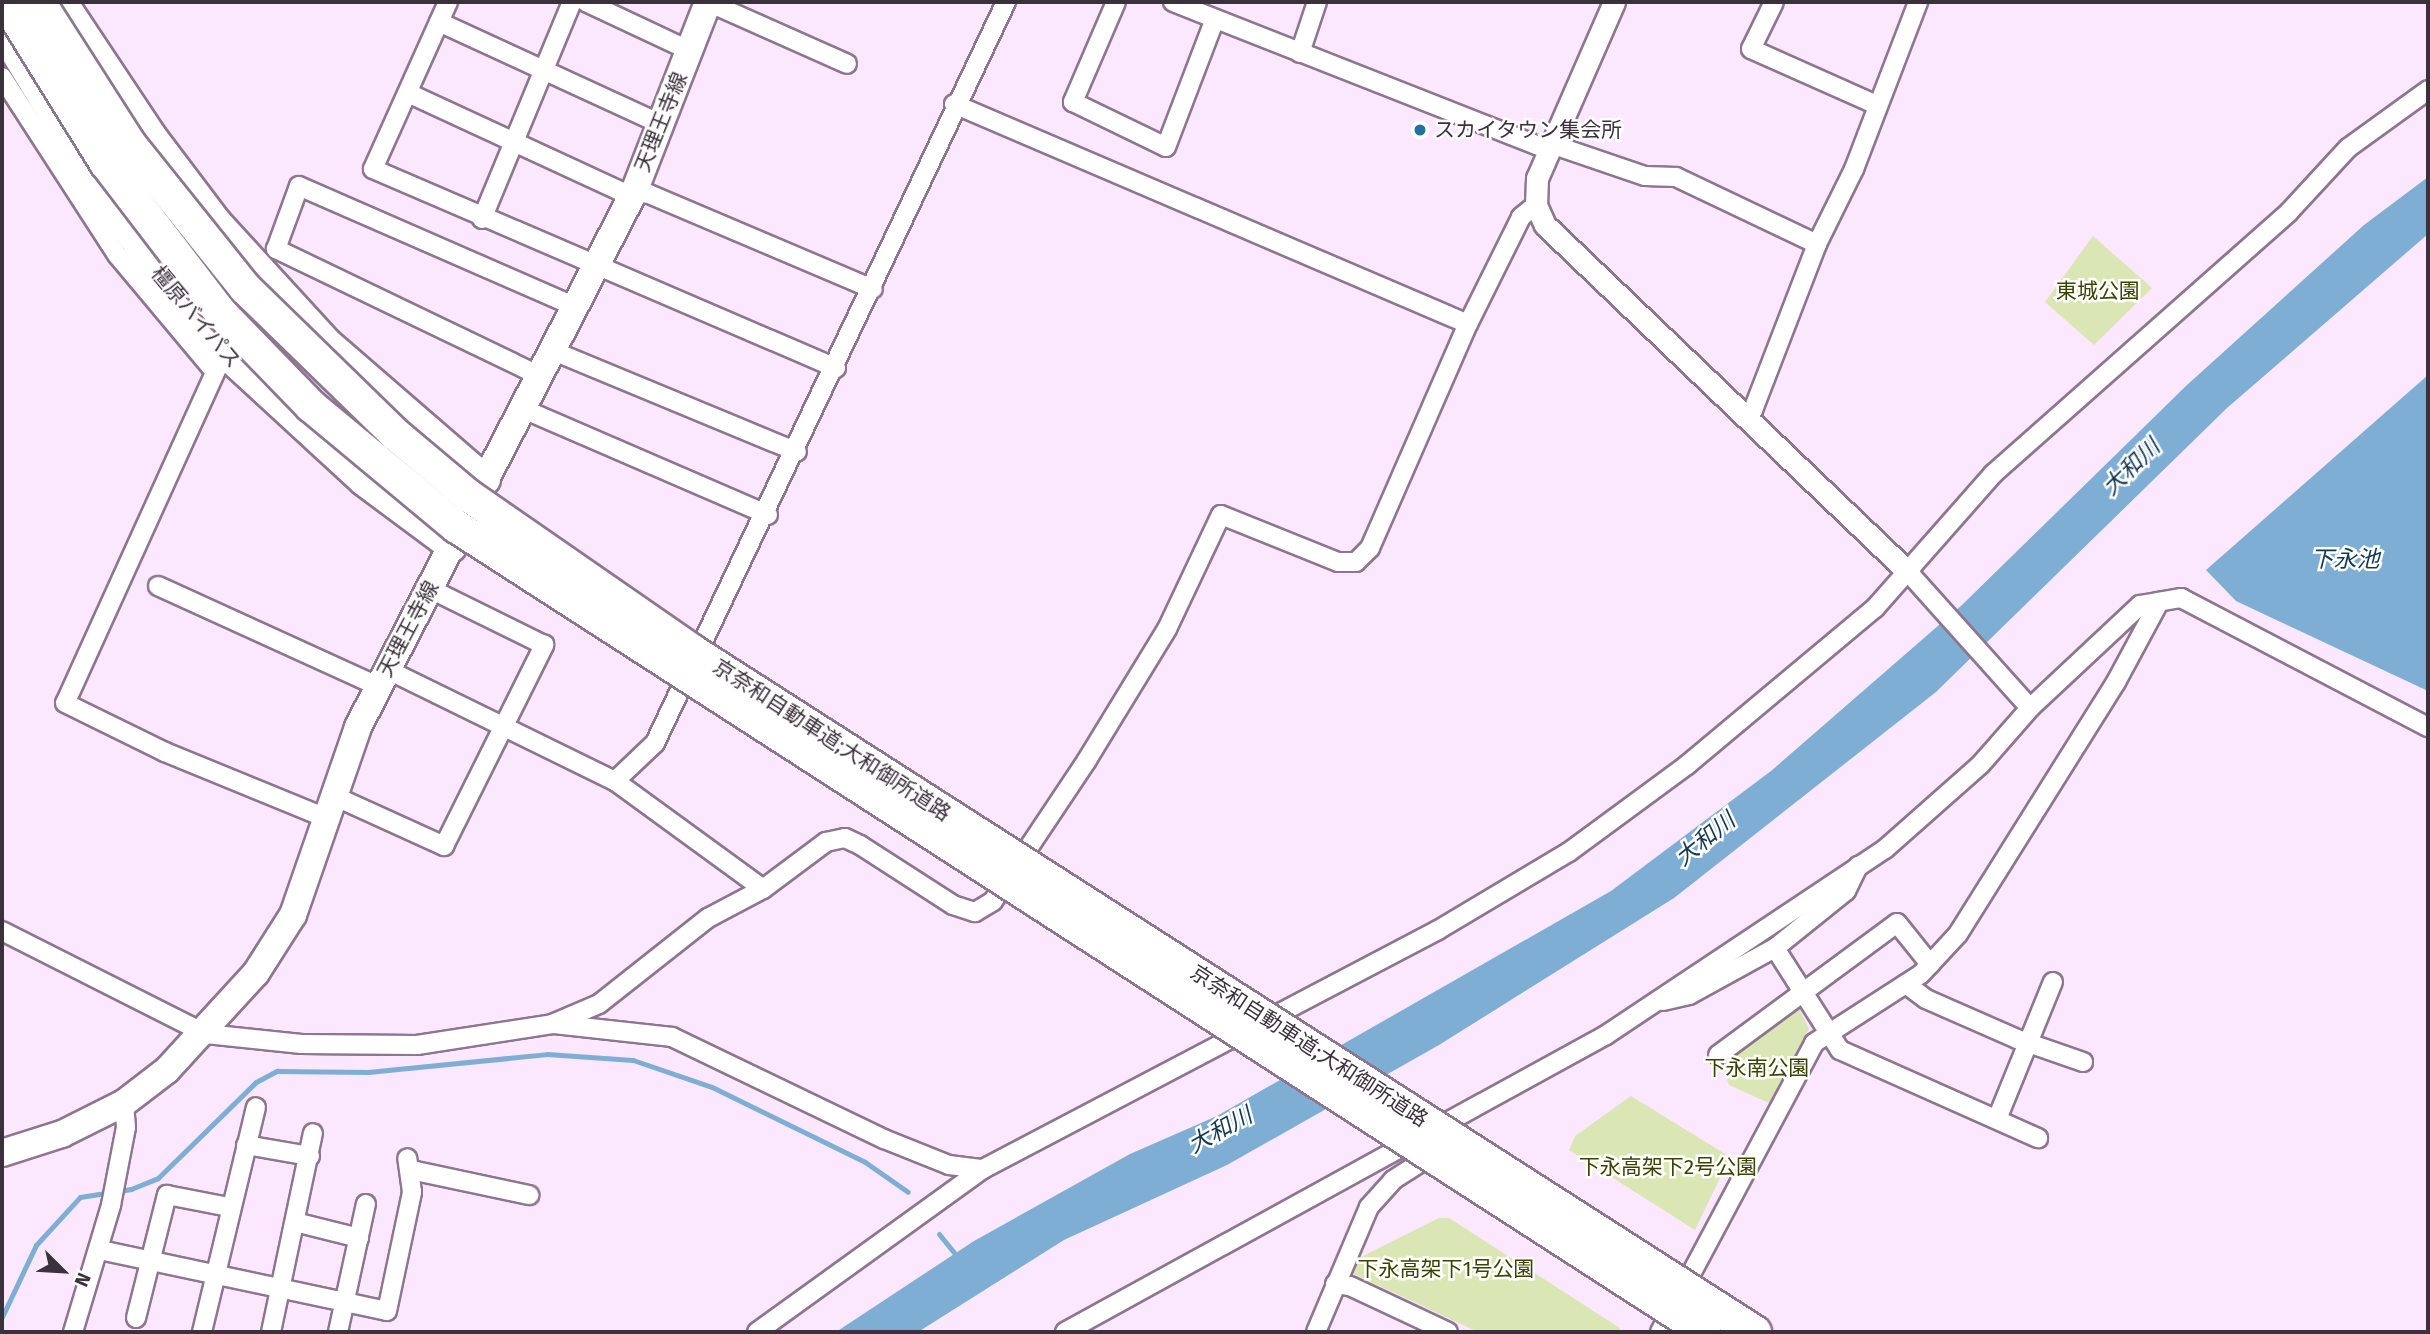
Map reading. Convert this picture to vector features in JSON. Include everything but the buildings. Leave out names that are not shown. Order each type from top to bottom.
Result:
[{"type":"highway","name":"京奈和自動車道;大和御所道路","points":[[6,2],[106,163],[220,312],[311,406],[457,527],[1705,1332]]},
{"type":"highway","name":"京奈和自動車道;大和御所道路","points":[[39,2],[129,143],[245,288],[395,434],[469,496],[691,650],[1755,1332]]},
{"type":"highway","points":[[63,2],[152,136],[270,262],[407,416],[486,480]]},
{"type":"highway","name":"橿原バイパス","points":[[2,31],[144,254],[219,362],[363,481],[452,547]]},
{"type":"main road","name":"天理王寺線","points":[[2,1153],[62,1134],[124,1103],[206,1034],[256,973],[293,915],[331,807],[382,677],[452,547],[538,374],[634,192],[708,2]]},
{"type":"street","points":[[448,2],[373,169],[593,267],[836,368]]},
{"type":"street","points":[[482,219],[572,2]]},
{"type":"street","points":[[586,2],[690,51]]},
{"type":"street","points":[[708,2],[847,64]]},
{"type":"street","points":[[615,781],[655,743],[768,515],[873,289],[954,104],[1006,2]]},
{"type":"street","points":[[1116,2],[1073,102],[1166,147],[1215,19]]},
{"type":"street","points":[[1173,2],[1550,147],[1645,176],[1676,177],[1817,244]]},
{"type":"street","points":[[1300,53],[1317,2]]},
{"type":"street","points":[[1614,2],[1538,178],[1536,205],[1545,225],[1912,578],[2026,704]]},
{"type":"street","points":[[1774,2],[1751,50],[1877,105]]},
{"type":"street","points":[[1745,417],[1753,410],[1817,244],[1854,169],[1918,2]]},
{"type":"street","points":[[439,22],[660,124]]},
{"type":"street","points":[[2,77],[118,256],[219,362],[65,703],[165,752],[444,846],[506,727],[544,645],[430,589]]},
{"type":"street","points":[[757,1332],[983,1169],[1314,997],[1570,852],[1791,682],[1912,578],[1993,474],[2278,222],[2348,148],[2428,90]]},
{"type":"street","points":[[408,93],[622,192],[634,192],[873,289]]},
{"type":"street","points":[[954,104],[1468,324]]},
{"type":"street","points":[[538,374],[270,262],[299,186],[574,306]]},
{"type":"street","points":[[2,931],[206,1034],[301,1044],[417,1045],[552,1024],[599,1004],[708,918],[763,890],[825,842],[845,838],[953,905],[975,912],[993,901],[1167,629],[1221,515],[1338,562],[1356,562],[1370,548],[1468,324],[1521,217],[1536,205]]},
{"type":"street","points":[[551,350],[797,452]]},
{"type":"street","points":[[521,408],[768,515]]},
{"type":"street","points":[[158,586],[506,727],[615,781],[763,890]]},
{"type":"street","points":[[1065,1332],[1475,1111],[1655,1002],[1885,849],[1980,764],[2026,704],[2140,605],[2181,598],[2428,727]]},
{"type":"street","points":[[1660,1332],[1745,1163],[1814,1043],[1906,984],[1930,964],[1958,934],[2116,682],[2159,602]]},
{"type":"street","points":[[1655,1002],[1689,995],[1775,948],[1846,891],[1858,866]]},
{"type":"street","points":[[1718,1055],[1897,923],[1930,964]]},
{"type":"street","points":[[1775,948],[1840,1050],[2038,1138]]},
{"type":"street","points":[[1997,1119],[2053,982]]},
{"type":"street","points":[[1906,984],[1926,999],[2028,1043],[2083,1062]]},
{"type":"street","points":[[552,1024],[672,1037],[884,1139],[949,1164],[983,1169]]},
{"type":"street","points":[[73,1332],[100,1250],[117,1180],[124,1103]]},
{"type":"street","points":[[202,1332],[229,1207],[256,1107]]},
{"type":"street","points":[[1316,1332],[1369,1207],[1393,1180],[1459,1138],[1475,1111]]},
{"type":"street","points":[[271,1332],[313,1133]]},
{"type":"street","points":[[246,1145],[310,1156]]},
{"type":"street","points":[[100,1250],[280,1291],[387,1311],[412,1192],[409,1164],[529,1195]]},
{"type":"street","points":[[136,1318],[167,1195],[229,1207]]},
{"type":"street","points":[[338,1332],[366,1205]]},
{"type":"street","points":[[295,1222],[359,1238]]},
{"type":"street","points":[[1335,1284],[1350,1286],[1448,1332]]},
{"type":"green space","name":"東城公園","points":[[2093,236],[2152,288],[2094,345],[2045,302]]},
{"type":"green space","name":"下永南公園","points":[[1798,1006],[1809,1029],[1769,1103],[1729,1085],[1720,1061]]},
{"type":"green space","name":"下永高架下2号公園","points":[[1631,1096],[1730,1157],[1695,1230],[1569,1150],[1575,1136]]},
{"type":"green space","name":"下永高架下1号公園","points":[[1439,1218],[1449,1218],[1620,1328],[1618,1332],[1478,1332],[1352,1273],[1359,1258]]},
{"type":"water","name":"大和川","points":[[2428,177],[2428,234],[2227,408],[1936,692],[1674,898],[1439,1045],[1227,1165],[1064,1240],[918,1332],[836,1332],[974,1241],[1130,1154],[1217,1116],[1611,891],[1771,771],[1962,605],[2187,385],[2364,225]]},
{"type":"water","name":"下永池","points":[[2428,375],[2428,691],[2236,601],[2206,570]]},
{"type":"waterway","points":[[2,1317],[36,1245],[80,1197],[131,1189],[158,1178],[256,1082],[277,1071],[368,1072],[547,1054],[633,1060],[712,1087],[865,1162],[908,1192]]},
{"type":"waterway","points":[[939,1234],[959,1259]]},
{"type":"place","name":"スカイタウン集会所","points":[[1420,130]]}]
